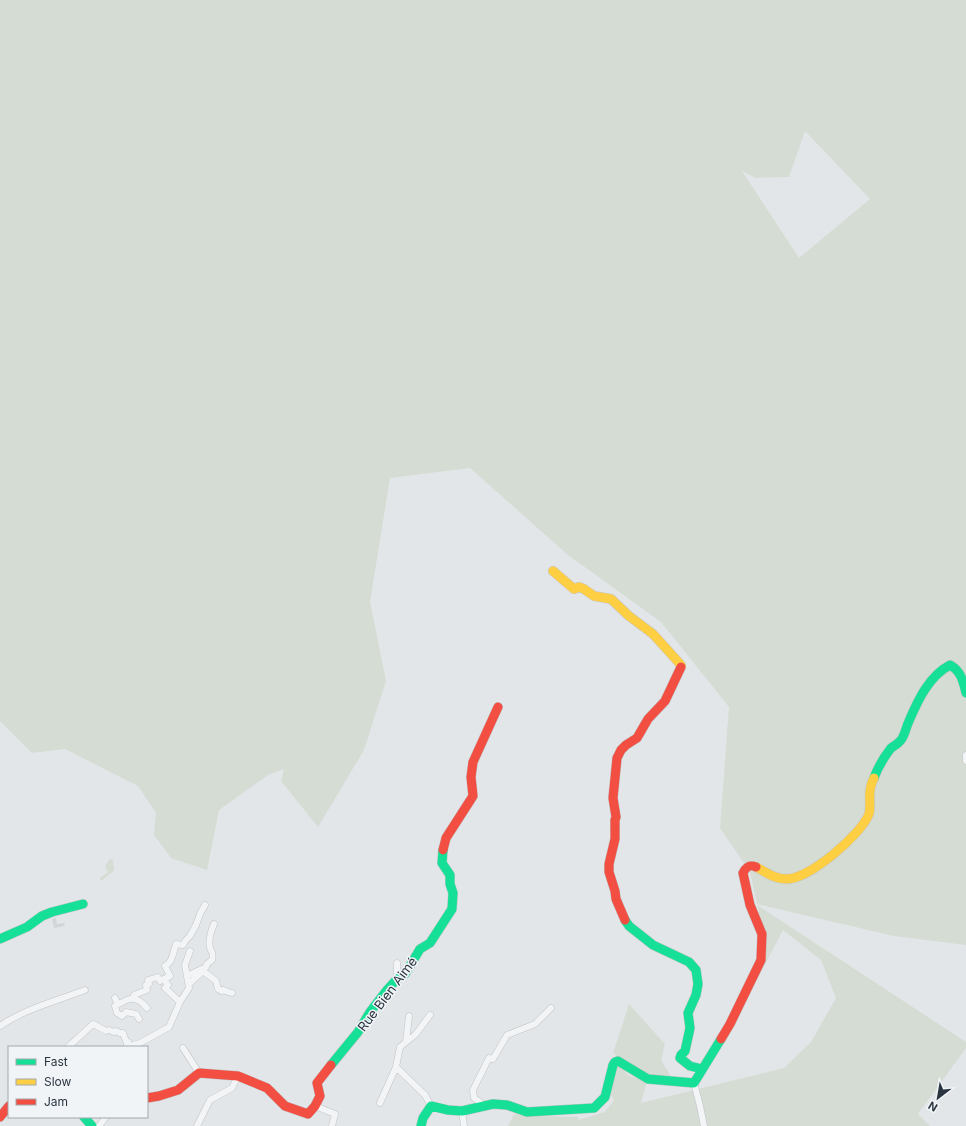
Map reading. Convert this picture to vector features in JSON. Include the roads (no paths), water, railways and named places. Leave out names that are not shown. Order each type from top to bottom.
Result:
[{"type":"street","points":[[553,571],[560,575],[574,589],[579,587],[594,596],[611,600],[653,634],[681,665],[681,669],[665,701],[648,719],[637,738],[626,745],[621,750],[617,758],[613,798],[616,816],[615,839],[609,864],[609,872],[616,899],[628,926],[653,945],[690,962],[696,970],[698,979],[697,990],[688,1013],[690,1028],[685,1051],[680,1055],[680,1058],[687,1064],[695,1068],[702,1069]]},
{"type":"street","points":[[704,1126],[694,1083],[730,1024],[761,960],[762,934],[750,905],[743,873],[744,869],[752,865],[768,875],[787,879],[800,876],[831,855],[855,834],[864,823],[869,812],[870,793],[876,775],[889,751],[901,740],[924,690],[930,682],[942,669],[950,665],[955,667],[961,675],[966,693]]},
{"type":"street","name":"Rue Bien Aimé","points":[[315,1106],[320,1096],[317,1083],[358,1032],[370,1012],[383,995],[405,974],[420,949],[430,943],[452,910],[453,893],[450,884],[450,875],[442,863],[443,848],[446,838],[473,796],[471,777],[474,762],[498,707]]},
{"type":"street","points":[[966,755],[966,761]]},
{"type":"street","points":[[2,935],[13,934],[26,928],[42,916],[52,912],[83,904]]},
{"type":"street","points":[[135,998],[134,995],[147,990],[146,985],[149,984],[148,980],[158,978],[160,980],[170,976],[165,966],[172,958],[176,944],[183,945],[190,936],[205,906]]},
{"type":"street","points":[[187,979],[206,967],[212,960],[213,953],[210,945],[210,934],[214,924]]},
{"type":"street","points":[[69,1046],[93,1024],[106,1031],[109,1030],[123,1033],[126,1041],[128,1042],[127,1045],[129,1046],[169,1027],[180,1002],[189,988],[185,966],[190,951]]},
{"type":"street","points":[[397,963],[397,980]]},
{"type":"street","points":[[187,979],[190,983],[203,971],[218,982],[218,989],[222,991],[226,990],[232,994]]},
{"type":"street","points":[[164,979],[168,985],[165,988],[180,1002]]},
{"type":"street","points":[[0,1026],[10,1019],[85,990]]},
{"type":"street","points":[[115,998],[118,1004]]},
{"type":"street","points":[[140,1019],[136,1014],[126,1012],[122,1016],[117,1013],[115,1006],[128,999],[135,998],[147,1008]]},
{"type":"street","points":[[480,1107],[480,1102],[474,1098],[473,1090],[489,1058],[493,1059],[507,1035],[535,1024],[551,1008]]},
{"type":"street","points":[[380,1103],[396,1067],[400,1047],[416,1034],[430,1015]]},
{"type":"street","points":[[406,1042],[409,1016]]},
{"type":"street","points":[[183,1048],[199,1073]]},
{"type":"street","points":[[396,1067],[425,1095],[431,1106],[448,1110],[462,1111],[493,1104],[508,1105],[527,1112],[594,1108],[605,1097],[613,1065],[618,1061],[648,1079],[694,1083]]},
{"type":"street","points":[[148,1098],[178,1090],[199,1073],[238,1076],[268,1088],[286,1106],[308,1114],[315,1106],[335,1114],[332,1126]]},
{"type":"street","points":[[197,1126],[210,1100],[232,1088],[238,1076]]},
{"type":"street","points":[[421,1126],[423,1118],[431,1106]]},
{"type":"street","points":[[462,1111],[464,1126]]},
{"type":"street","points":[[84,1118],[92,1126]]},
{"type":"street","points":[[99,1126],[105,1118]]}]
